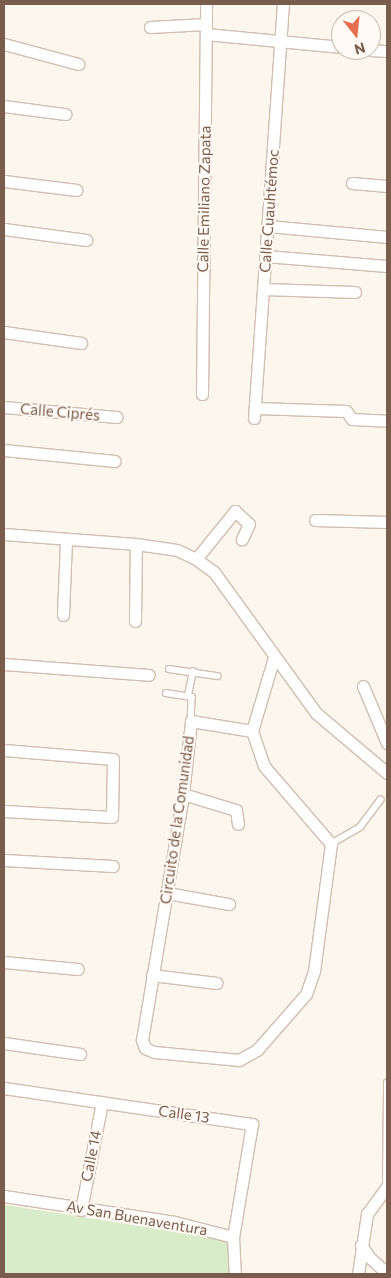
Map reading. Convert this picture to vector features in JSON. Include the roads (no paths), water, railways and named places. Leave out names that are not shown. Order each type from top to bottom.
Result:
[{"type":"street","name":"Calle Emiliano Zapata","points":[[202,394],[206,4]]},
{"type":"street","name":"Calle Cuauhtémoc","points":[[283,4],[255,413],[346,411],[352,419],[387,421]]},
{"type":"street","points":[[150,27],[206,29],[280,40],[331,45]]},
{"type":"street","points":[[4,44],[78,64]]},
{"type":"street","points":[[4,106],[65,114]]},
{"type":"street","points":[[4,181],[76,190]]},
{"type":"street","points":[[352,183],[387,186]]},
{"type":"street","points":[[268,226],[387,237]]},
{"type":"street","points":[[4,229],[86,240]]},
{"type":"street","points":[[266,256],[387,266]]},
{"type":"street","points":[[263,289],[355,292]]},
{"type":"street","points":[[4,332],[81,343]]},
{"type":"street","name":"Calle Ciprés","points":[[4,407],[117,417]]},
{"type":"street","points":[[4,450],[114,461]]},
{"type":"street","points":[[196,559],[235,512],[249,524],[242,539]]},
{"type":"street","points":[[314,520],[387,522]]},
{"type":"street","points":[[4,534],[136,544],[177,550],[196,559],[214,572],[274,658],[316,713],[387,773]]},
{"type":"street","points":[[64,614],[66,540]]},
{"type":"street","points":[[135,621],[136,544]]},
{"type":"street","points":[[274,658],[252,731],[264,766],[331,844]]},
{"type":"street","points":[[4,664],[149,675]]},
{"type":"street","points":[[363,686],[387,743]]},
{"type":"street","name":"Circuito de la Comunidad","points":[[252,731],[191,722],[183,794],[168,893],[142,1040],[145,1048],[154,1052],[239,1060],[250,1057],[306,994],[314,971],[331,844]]},
{"type":"street","points":[[4,750],[113,759],[112,816],[4,811]]},
{"type":"street","points":[[183,794],[236,810],[238,824]]},
{"type":"street","points":[[4,860],[113,866]]},
{"type":"street","points":[[168,893],[229,904]]},
{"type":"street","points":[[4,962],[78,969]]},
{"type":"street","points":[[152,975],[217,983]]},
{"type":"street","points":[[4,1042],[80,1054]]},
{"type":"street","name":"Calle 13","points":[[4,1088],[252,1124],[233,1237]]},
{"type":"street","name":"Calle 14","points":[[81,1210],[102,1102]]},
{"type":"street","points":[[358,1274],[367,1214],[387,1187]]},
{"type":"street","name":"Av San Buenaventura","points":[[4,1196],[81,1210],[175,1222],[233,1237]]},
{"type":"street","points":[[233,1237],[236,1274]]},
{"type":"street","points":[[361,1245],[368,1257],[387,1273]]},
{"type":"lane","points":[[169,669],[217,676]]},
{"type":"lane","points":[[188,695],[193,672]]},
{"type":"lane","points":[[166,693],[188,695],[194,701],[191,722]]},
{"type":"lane","points":[[331,844],[360,827],[380,800]]},
{"type":"lane","points":[[387,1083],[387,1187]]}]
